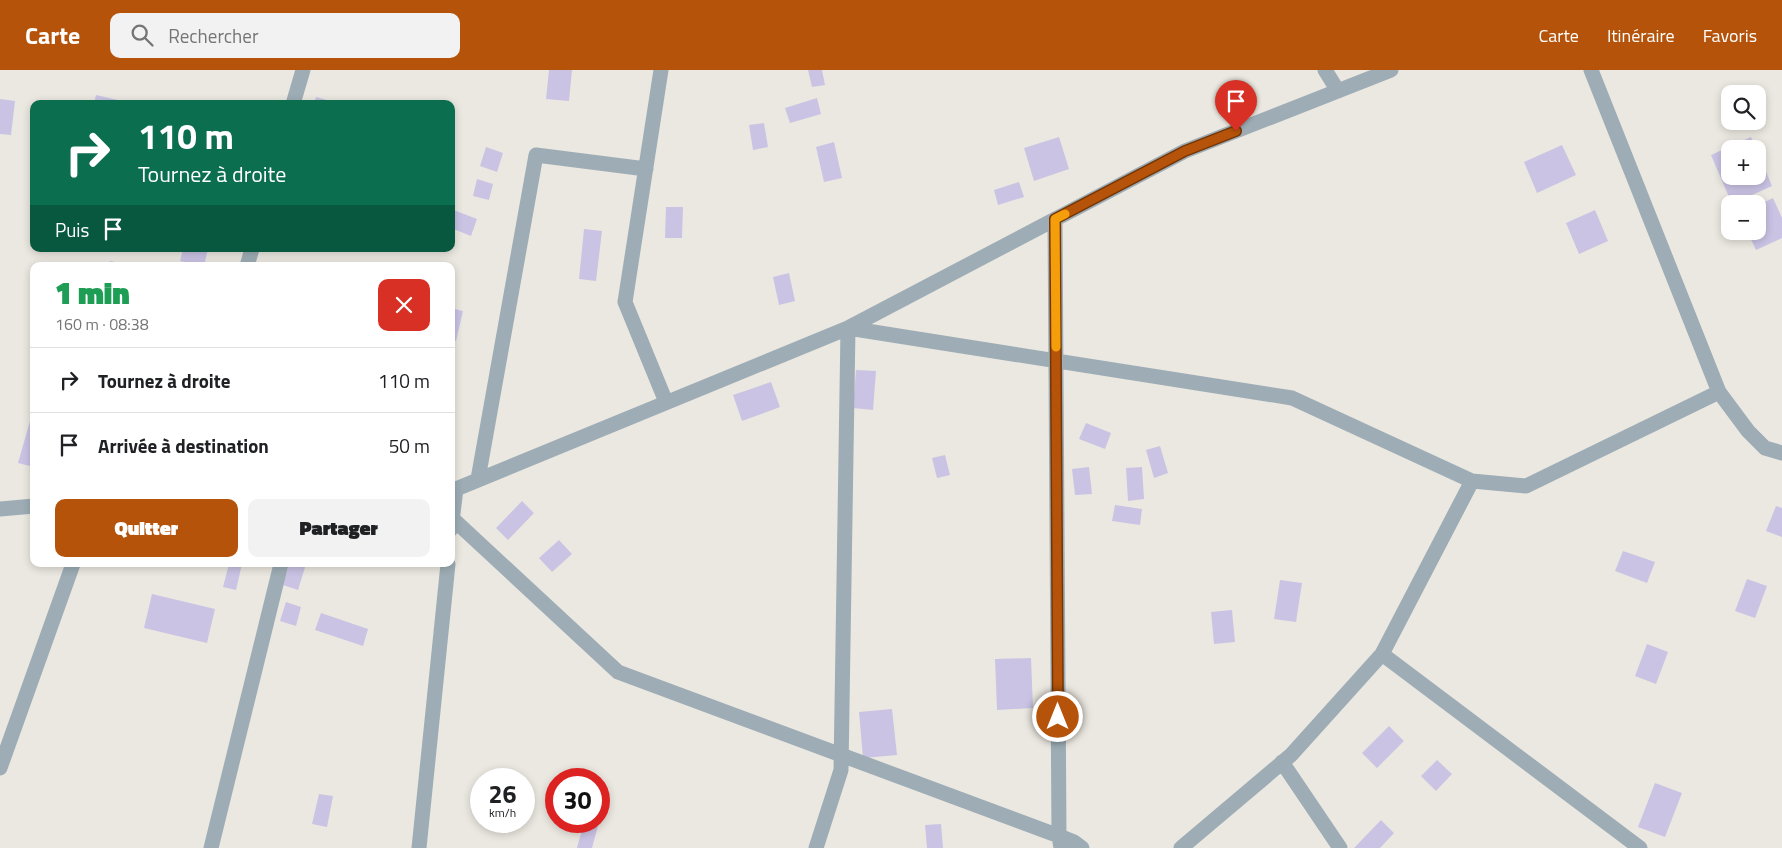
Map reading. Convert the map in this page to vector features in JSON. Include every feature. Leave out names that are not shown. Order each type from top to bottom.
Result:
[{"type":"street","points":[[294,100],[303,70]]},
{"type":"street","points":[[661,70],[625,302],[666,402]]},
{"type":"street","points":[[1325,70],[1338,91]]},
{"type":"street","points":[[455,488],[848,328],[1185,151],[1391,70]]},
{"type":"street","points":[[1591,70],[1719,392],[1748,430],[1765,448],[1782,453]]},
{"type":"street","points":[[478,479],[536,155],[646,169]]},
{"type":"street","points":[[1055,219],[1060,842]]},
{"type":"street","points":[[848,328],[1292,398],[1472,481],[1526,486],[1719,392]]},
{"type":"street","points":[[816,848],[841,770],[848,328]]},
{"type":"street","points":[[1181,848],[1291,755],[1382,654],[1472,481]]},
{"type":"street","points":[[0,509],[30,506]]},
{"type":"street","points":[[455,528],[618,672],[841,754],[1060,842],[1074,842],[1082,848]]},
{"type":"street","points":[[0,768],[72,567]]},
{"type":"street","points":[[211,848],[280,567]]},
{"type":"street","points":[[419,848],[448,567]]},
{"type":"street","points":[[1382,654],[1640,848]]},
{"type":"street","points":[[1282,762],[1340,848]]},
{"type":"building","points":[[549,70],[572,70],[569,101],[546,99]]},
{"type":"building","points":[[808,70],[822,70],[825,85],[812,87]]},
{"type":"building","points":[[96,95],[118,100],[95,100]]},
{"type":"building","points":[[316,97],[327,100],[315,100]]},
{"type":"building","points":[[817,98],[821,114],[790,123],[785,108]]},
{"type":"building","points":[[0,99],[15,101],[11,135],[0,134]]},
{"type":"building","points":[[764,123],[768,147],[753,150],[749,125]]},
{"type":"building","points":[[1059,137],[1069,169],[1034,181],[1024,148]]},
{"type":"building","points":[[834,142],[842,178],[824,182],[816,147]]},
{"type":"building","points":[[1562,145],[1576,175],[1537,193],[1524,162]]},
{"type":"building","points":[[486,147],[503,153],[497,172],[480,166]]},
{"type":"building","points":[[1721,150],[1721,178],[1711,155]]},
{"type":"building","points":[[1766,171],[1772,186],[1752,195],[1728,195],[1724,185],[1766,185]]},
{"type":"building","points":[[477,179],[493,184],[489,200],[473,196]]},
{"type":"building","points":[[1019,182],[1024,197],[998,205],[994,190]]},
{"type":"building","points":[[1773,198],[1782,218],[1782,238],[1756,250],[1751,240],[1766,240],[1766,201]]},
{"type":"building","points":[[666,207],[683,207],[682,238],[665,238]]},
{"type":"building","points":[[1595,210],[1608,241],[1579,254],[1566,223]]},
{"type":"building","points":[[455,211],[477,219],[471,236],[455,230]]},
{"type":"building","points":[[584,229],[602,231],[596,281],[579,279]]},
{"type":"building","points":[[182,252],[207,252],[205,262],[180,261]]},
{"type":"building","points":[[789,273],[795,301],[779,305],[773,277]]},
{"type":"building","points":[[455,309],[463,311],[455,341]]},
{"type":"building","points":[[856,370],[876,371],[873,410],[853,408]]},
{"type":"building","points":[[771,382],[780,407],[742,421],[733,395]]},
{"type":"building","points":[[30,421],[30,466],[18,463]]},
{"type":"building","points":[[1086,423],[1111,433],[1105,449],[1079,439]]},
{"type":"building","points":[[1160,446],[1168,473],[1154,478],[1146,450]]},
{"type":"building","points":[[945,455],[950,475],[937,478],[932,458]]},
{"type":"building","points":[[1089,467],[1092,494],[1075,495],[1072,469]]},
{"type":"building","points":[[1142,467],[1144,499],[1128,501],[1126,468]]},
{"type":"building","points":[[522,501],[534,513],[508,540],[496,528]]},
{"type":"building","points":[[1115,505],[1142,509],[1140,525],[1112,521]]},
{"type":"building","points":[[1776,506],[1782,508],[1782,537],[1766,531]]},
{"type":"building","points":[[559,540],[572,554],[552,572],[539,558]]},
{"type":"building","points":[[1623,551],[1655,562],[1647,583],[1615,571]]},
{"type":"building","points":[[228,567],[241,567],[236,590],[223,587]]},
{"type":"building","points":[[288,567],[305,567],[298,590],[283,585]]},
{"type":"building","points":[[1747,579],[1767,586],[1755,618],[1735,611]]},
{"type":"building","points":[[1280,580],[1302,583],[1296,622],[1274,619]]},
{"type":"building","points":[[152,594],[215,609],[207,643],[144,628]]},
{"type":"building","points":[[286,602],[301,607],[296,626],[280,621]]},
{"type":"building","points":[[1232,610],[1235,642],[1214,644],[1211,612]]},
{"type":"building","points":[[321,613],[368,629],[363,646],[315,630]]},
{"type":"building","points":[[1647,644],[1668,652],[1656,684],[1635,676]]},
{"type":"building","points":[[1031,658],[1033,708],[997,710],[995,659]]},
{"type":"building","points":[[892,709],[897,755],[863,758],[859,712]]},
{"type":"building","points":[[1389,726],[1404,741],[1377,768],[1362,753]]},
{"type":"building","points":[[1437,760],[1452,774],[1436,791],[1421,776]]},
{"type":"building","points":[[1655,783],[1682,793],[1665,837],[1638,827]]},
{"type":"building","points":[[319,794],[333,796],[327,827],[312,824]]},
{"type":"building","points":[[1381,820],[1394,833],[1380,848],[1354,848]]},
{"type":"building","points":[[941,824],[943,848],[927,848],[925,825]]},
{"type":"building","points":[[581,833],[596,833],[592,848],[577,848]]},
{"type":"slow traffic","points":[[1056,347],[1055,219],[1065,214]]},
{"type":"route","points":[[1058,717],[1055,219],[1185,151],[1236,131]]}]
